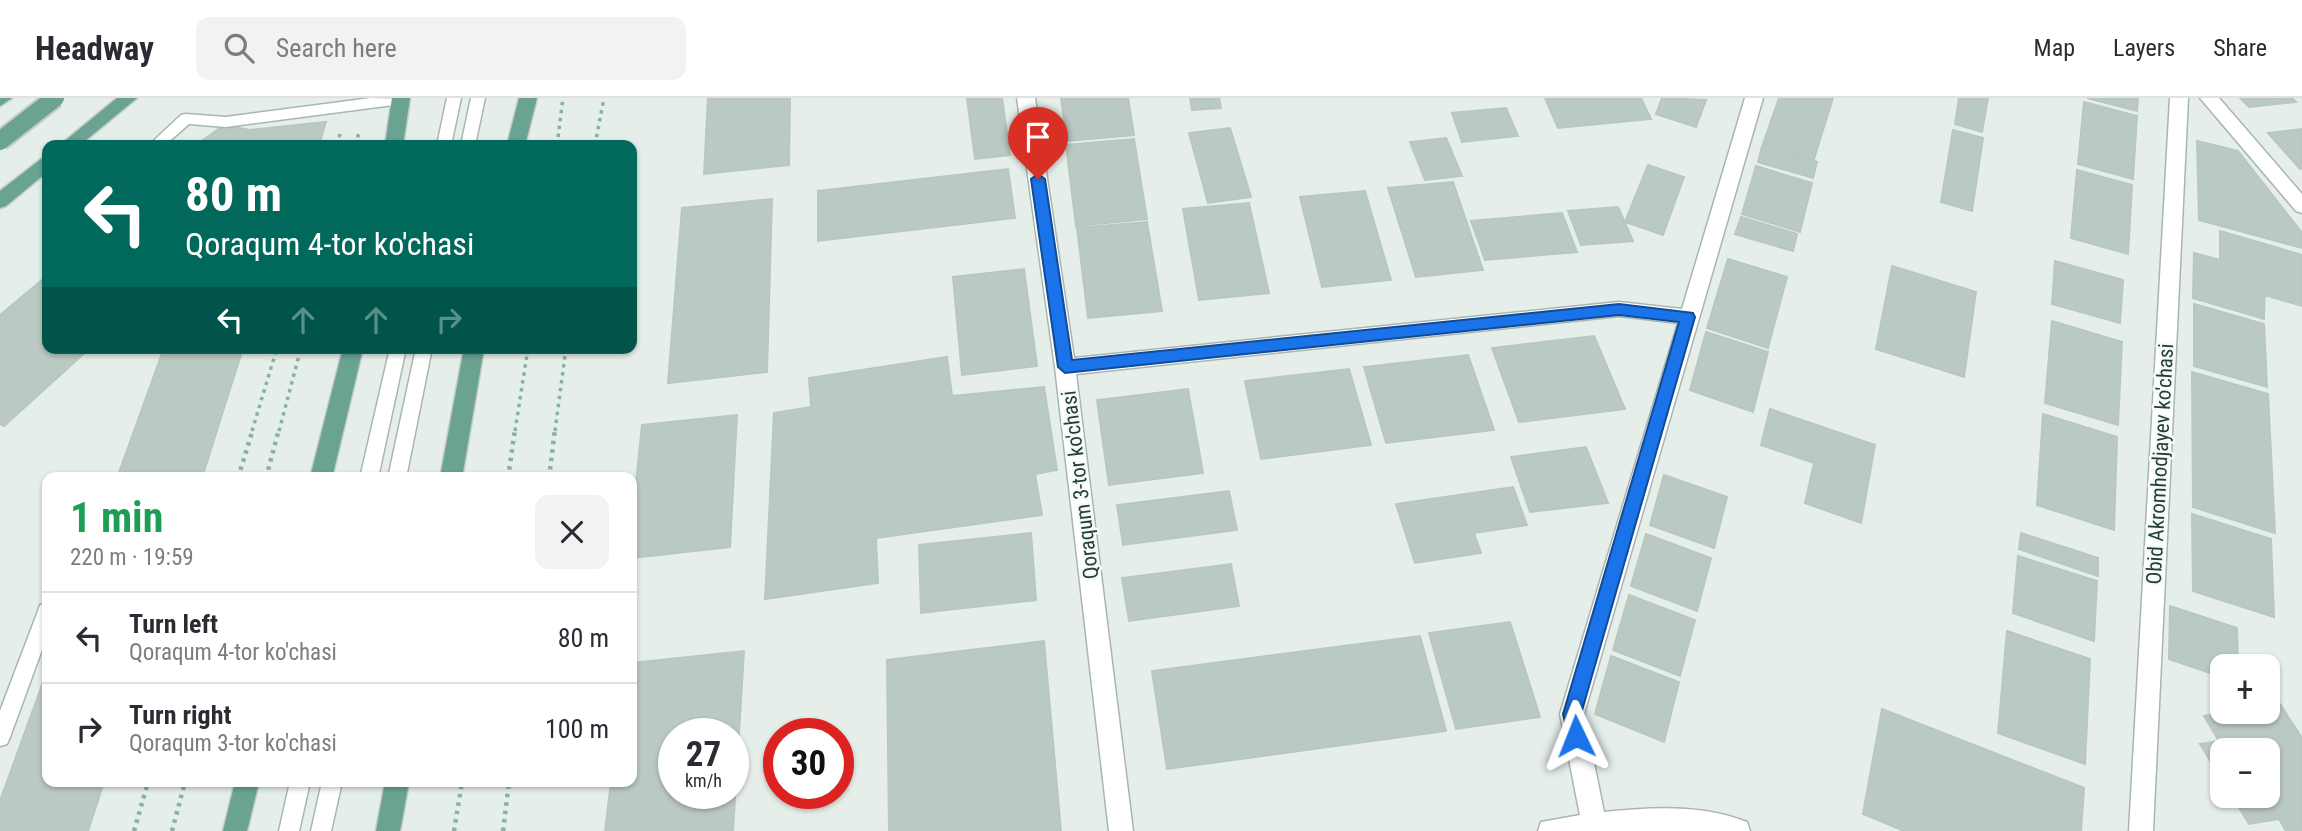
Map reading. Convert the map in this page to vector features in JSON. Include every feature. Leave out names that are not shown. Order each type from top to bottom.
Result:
[{"type":"main road","points":[[0,141],[55,98]]},
{"type":"main road","points":[[75,140],[128,98]]},
{"type":"main road","points":[[395,140],[401,98]]},
{"type":"main road","points":[[517,140],[528,98]]},
{"type":"main road","points":[[0,201],[42,167]]},
{"type":"main road","points":[[322,472],[352,354]]},
{"type":"main road","points":[[452,472],[473,354]]},
{"type":"main road","points":[[235,831],[246,787]]},
{"type":"main road","points":[[388,831],[396,787]]},
{"type":"street","name":"Qoraqum 3-tor ko'chasi","points":[[1026,98],[1065,367],[1121,831]]},
{"type":"street","points":[[1594,825],[1572,714],[1754,98]]},
{"type":"street","name":"Obid Akromhodjayev ko'chasi","points":[[2141,831],[2179,98]]},
{"type":"street","points":[[2209,98],[2302,206]]},
{"type":"street","points":[[1065,367],[1619,309],[1688,317]]},
{"type":"street","points":[[1550,831],[1643,820],[1690,822],[1738,831]]},
{"type":"lane","points":[[162,140],[186,119],[226,122],[401,98]]},
{"type":"lane","points":[[445,140],[454,98]]},
{"type":"lane","points":[[469,140],[478,98]]},
{"type":"lane","points":[[370,472],[397,354]]},
{"type":"lane","points":[[398,472],[423,354]]},
{"type":"lane","points":[[0,737],[42,624]]},
{"type":"lane","points":[[289,831],[299,787]]},
{"type":"lane","points":[[321,831],[331,787]]},
{"type":"path","points":[[558,140],[563,98]]},
{"type":"path","points":[[596,140],[604,98]]},
{"type":"path","points":[[240,472],[275,354]]},
{"type":"path","points":[[268,472],[299,354]]},
{"type":"path","points":[[509,472],[527,354]]},
{"type":"path","points":[[550,472],[565,354]]},
{"type":"path","points":[[134,831],[147,787]]},
{"type":"path","points":[[172,831],[184,787]]},
{"type":"path","points":[[454,831],[461,787]]},
{"type":"path","points":[[503,831],[508,787]]},
{"type":"building","points":[[708,98],[790,98],[789,165],[704,174]]},
{"type":"building","points":[[967,98],[1002,98],[1010,155],[975,159]]},
{"type":"building","points":[[1061,98],[1128,98],[1134,135],[1067,141]]},
{"type":"building","points":[[1190,98],[1219,98],[1221,108],[1192,110]]},
{"type":"building","points":[[1545,98],[1641,98],[1651,119],[1558,128]]},
{"type":"building","points":[[1662,98],[1706,100],[1696,127],[1656,114]]},
{"type":"building","points":[[1779,98],[1833,98],[1814,159],[1763,144]]},
{"type":"building","points":[[1959,98],[1988,98],[1982,132],[1955,124]]},
{"type":"building","points":[[2087,98],[2138,98],[2137,111]]},
{"type":"building","points":[[2240,98],[2292,98],[2296,102],[2249,107]]},
{"type":"building","points":[[2084,102],[2137,116],[2133,179],[2078,164]]},
{"type":"building","points":[[1506,108],[1518,136],[1462,142],[1452,113]]},
{"type":"building","points":[[326,122],[321,140],[203,140],[224,125],[250,130]]},
{"type":"building","points":[[1230,128],[1251,197],[1208,203],[1189,133]]},
{"type":"building","points":[[2302,129],[2302,168],[2300,169],[2268,133]]},
{"type":"building","points":[[1953,130],[1983,138],[1972,211],[1941,202]]},
{"type":"building","points":[[1446,138],[1462,176],[1425,180],[1410,142]]},
{"type":"building","points":[[1134,139],[1147,219],[1076,226],[1066,145]]},
{"type":"building","points":[[2197,141],[2238,151],[2302,233],[2302,248],[2199,220]]},
{"type":"building","points":[[1762,146],[1817,162],[1813,178],[1758,162]]},
{"type":"building","points":[[1648,165],[1684,177],[1663,235],[1625,222]]},
{"type":"building","points":[[1756,166],[1812,183],[1800,232],[1742,214]]},
{"type":"building","points":[[1008,169],[1015,218],[818,241],[818,191]]},
{"type":"building","points":[[2077,170],[2132,185],[2128,254],[2071,238]]},
{"type":"building","points":[[1453,182],[1483,270],[1416,277],[1388,188]]},
{"type":"building","points":[[1365,191],[1391,280],[1322,287],[1300,197]]},
{"type":"building","points":[[772,199],[767,372],[668,383],[682,208]]},
{"type":"building","points":[[1249,203],[1269,293],[1199,300],[1183,209]]},
{"type":"building","points":[[1618,207],[1633,241],[1581,245],[1568,211]]},
{"type":"building","points":[[1562,213],[1577,252],[1485,260],[1471,221]]},
{"type":"building","points":[[1741,217],[1797,234],[1793,251],[1735,234]]},
{"type":"building","points":[[1147,222],[1162,311],[1088,318],[1077,228]]},
{"type":"building","points":[[2220,231],[2302,255],[2302,306],[2265,295],[2265,272],[2220,259]]},
{"type":"building","points":[[2194,253],[2265,272],[2264,319],[2193,298]]},
{"type":"building","points":[[1728,259],[1787,277],[1768,348],[1707,328]]},
{"type":"building","points":[[2055,261],[2123,280],[2120,323],[2052,304]]},
{"type":"building","points":[[1892,266],[1976,292],[1964,377],[1876,349]]},
{"type":"building","points":[[1024,269],[1037,366],[962,375],[953,277]]},
{"type":"building","points":[[42,280],[42,354],[83,354],[4,426],[0,424],[0,315]]},
{"type":"building","points":[[2194,304],[2264,324],[2267,387],[2194,366]]},
{"type":"building","points":[[2052,321],[2122,342],[2118,425],[2045,403]]},
{"type":"building","points":[[1706,332],[1768,352],[1753,412],[1690,390]]},
{"type":"building","points":[[1594,336],[1625,409],[1519,422],[1492,348]]},
{"type":"building","points":[[162,354],[241,354],[204,472],[119,472]]},
{"type":"building","points":[[1468,355],[1494,430],[1386,443],[1364,367]]},
{"type":"building","points":[[947,357],[952,396],[1044,387],[1057,470],[1035,474],[1042,515],[876,538],[878,583],[765,599],[774,413],[811,407],[809,378]]},
{"type":"building","points":[[1349,369],[1371,445],[1261,459],[1245,381]]},
{"type":"building","points":[[2192,372],[2268,394],[2275,533],[2193,507]]},
{"type":"building","points":[[1188,389],[1203,473],[1109,485],[1097,400]]},
{"type":"building","points":[[1770,409],[1875,445],[1861,523],[1805,503],[1814,463],[1761,445]]},
{"type":"building","points":[[2043,414],[2117,437],[2114,530],[2037,505]]},
{"type":"building","points":[[737,415],[730,547],[637,557],[637,474],[642,425]]},
{"type":"building","points":[[1586,447],[1608,503],[1530,512],[1511,457]]},
{"type":"building","points":[[1664,475],[1727,497],[1714,548],[1650,525]]},
{"type":"building","points":[[1513,487],[1527,525],[1474,533],[1481,553],[1415,563],[1396,504]]},
{"type":"building","points":[[1229,491],[1237,530],[1123,545],[1117,505]]},
{"type":"building","points":[[2192,514],[2271,539],[2274,617],[2193,591]]},
{"type":"building","points":[[1031,533],[1036,600],[921,613],[919,545]]},
{"type":"building","points":[[2021,533],[2098,558],[2098,576],[2019,549]]},
{"type":"building","points":[[1646,534],[1711,558],[1697,611],[1631,586]]},
{"type":"building","points":[[2018,556],[2097,581],[2094,641],[2013,613]]},
{"type":"building","points":[[1231,564],[1239,606],[1129,621],[1122,578]]},
{"type":"building","points":[[1629,595],[1695,620],[1680,676],[1613,650]]},
{"type":"building","points":[[2170,606],[2237,628],[2238,654],[2210,654],[2210,673],[2169,659]]},
{"type":"building","points":[[1510,622],[1540,717],[1456,729],[1429,633]]},
{"type":"building","points":[[2007,631],[2090,659],[2085,764],[1998,733]]},
{"type":"building","points":[[1420,636],[1446,731],[1167,769],[1152,671]]},
{"type":"building","points":[[1044,641],[1061,831],[889,831],[887,660]]},
{"type":"building","points":[[744,651],[740,718],[658,718],[658,809],[734,809],[733,831],[605,831],[610,787],[637,787],[637,662]]},
{"type":"building","points":[[1611,656],[1679,682],[1664,742],[1595,714]]},
{"type":"building","points":[[42,685],[42,787],[102,787],[88,831],[0,831],[0,801]]},
{"type":"building","points":[[2280,704],[2302,738],[2302,831],[2286,831],[2279,819],[2249,824],[2239,808],[2280,808],[2280,738],[2217,738],[2204,716],[2210,715],[2210,724],[2280,724]]},
{"type":"building","points":[[1882,709],[2084,788],[2081,831],[1904,831],[1863,814]]},
{"type":"building","points":[[2210,742],[2210,760],[2200,744]]},
{"type":"route","points":[[1038,179],[1065,367],[1619,309],[1688,317],[1572,714],[1576,736]]}]
